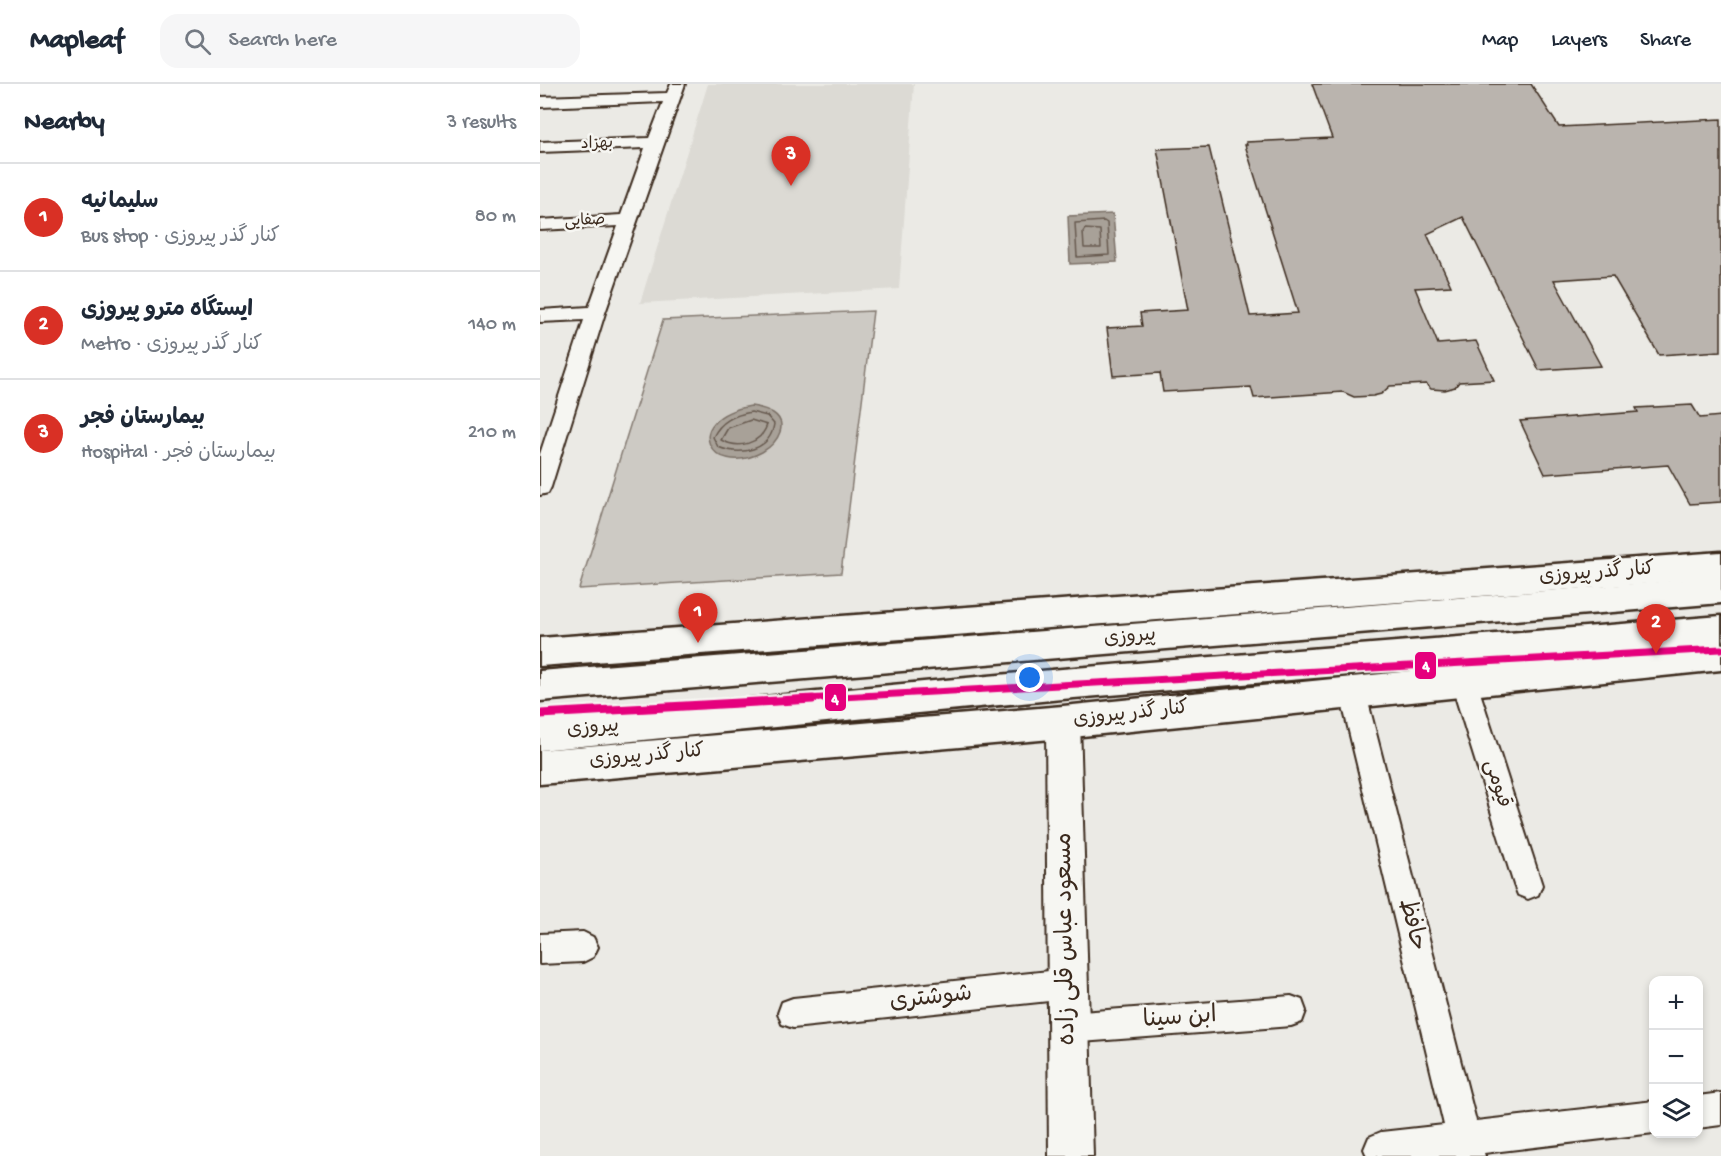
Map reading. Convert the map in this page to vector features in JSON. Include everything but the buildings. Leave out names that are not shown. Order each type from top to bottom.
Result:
[{"type":"main road","name":"کنار گذر پیروزی","points":[[540,652],[1406,586],[1721,565]]},
{"type":"main road","name":"پیروزی","points":[[540,686],[1721,590]]},
{"type":"main road","name":"پیروزی","points":[[540,734],[1062,684],[1349,677],[1721,630]]},
{"type":"main road","name":"کنار گذر پیروزی","points":[[540,766],[1063,722],[1349,677],[1464,682],[1721,655]]},
{"type":"main road","points":[[1062,684],[1063,722]]},
{"type":"street","points":[[540,102],[676,90],[549,436],[540,487]]},
{"type":"street","name":"بهزاد","points":[[540,147],[655,143]]},
{"type":"street","name":"صفایی","points":[[540,225],[630,220]]},
{"type":"street","points":[[540,316],[596,313]]},
{"type":"street","name":"حافظ","points":[[1349,677],[1466,1147]]},
{"type":"street","name":"قیومی","points":[[1464,682],[1528,885]]},
{"type":"street","name":"مسعود عباس قلی زاده","points":[[1063,722],[1071,1156]]},
{"type":"street","points":[[540,949],[583,947]]},
{"type":"street","name":"شوشتری","points":[[794,1013],[1068,984]]},
{"type":"street","name":"ابن سینا","points":[[1068,1028],[1292,1011]]},
{"type":"street","points":[[1703,1111],[1721,1109]]},
{"type":"street","points":[[1381,1149],[1466,1147],[1649,1118]]},
{"type":"shaded area","points":[[708,84],[914,84],[899,289],[640,303]]},
{"type":"shaded area","points":[[873,311],[841,573],[579,589],[663,320]]},
{"type":"water","points":[[1113,214],[1117,262],[1070,264],[1068,216]]},
{"type":"water","points":[[751,406],[768,410],[777,416],[781,426],[775,441],[762,452],[744,459],[728,458],[716,453],[710,444],[709,433],[715,422],[728,413]]},
{"type":"transit line","name":"4","points":[[540,714],[1721,649]]},
{"type":"place","name":"بیمارستان فجر","points":[[791,186]]},
{"type":"place","name":"سلیمانیه","points":[[698,643]]},
{"type":"place","name":"ایستگاه مترو پیروزی","points":[[1656,654]]}]
